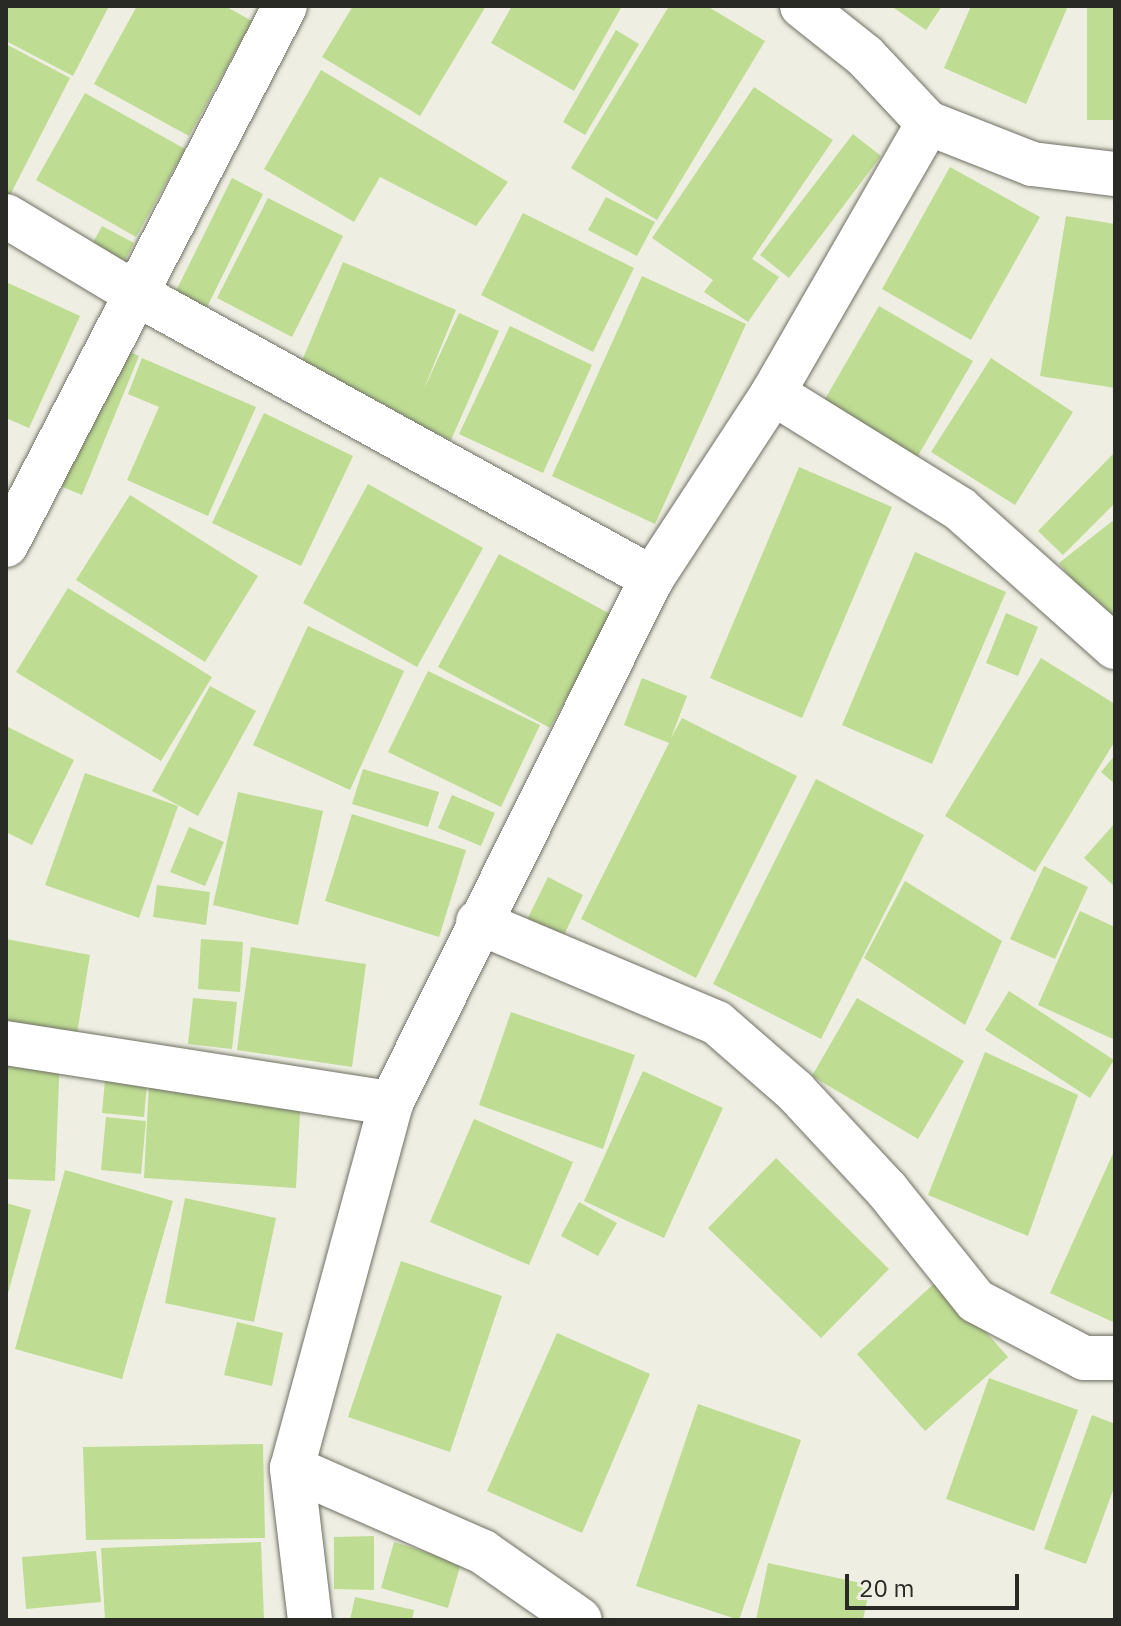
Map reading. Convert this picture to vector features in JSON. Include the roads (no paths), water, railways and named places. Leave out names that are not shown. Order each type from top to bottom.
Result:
[{"type":"street","points":[[6,545],[133,292],[285,6]]},
{"type":"street","points":[[802,6],[865,56],[928,123],[1032,164],[1115,174]]},
{"type":"street","points":[[310,1620],[292,1468],[391,1103],[478,922],[652,578],[773,393],[928,123]]},
{"type":"street","points":[[6,216],[133,292],[652,578]]},
{"type":"street","points":[[773,393],[960,509],[1115,647]]},
{"type":"street","points":[[478,922],[717,1023],[816,1113],[887,1190],[976,1301],[1084,1358],[1115,1358]]},
{"type":"street","points":[[6,1043],[391,1103]]},
{"type":"street","points":[[292,1468],[483,1552],[580,1620]]}]
